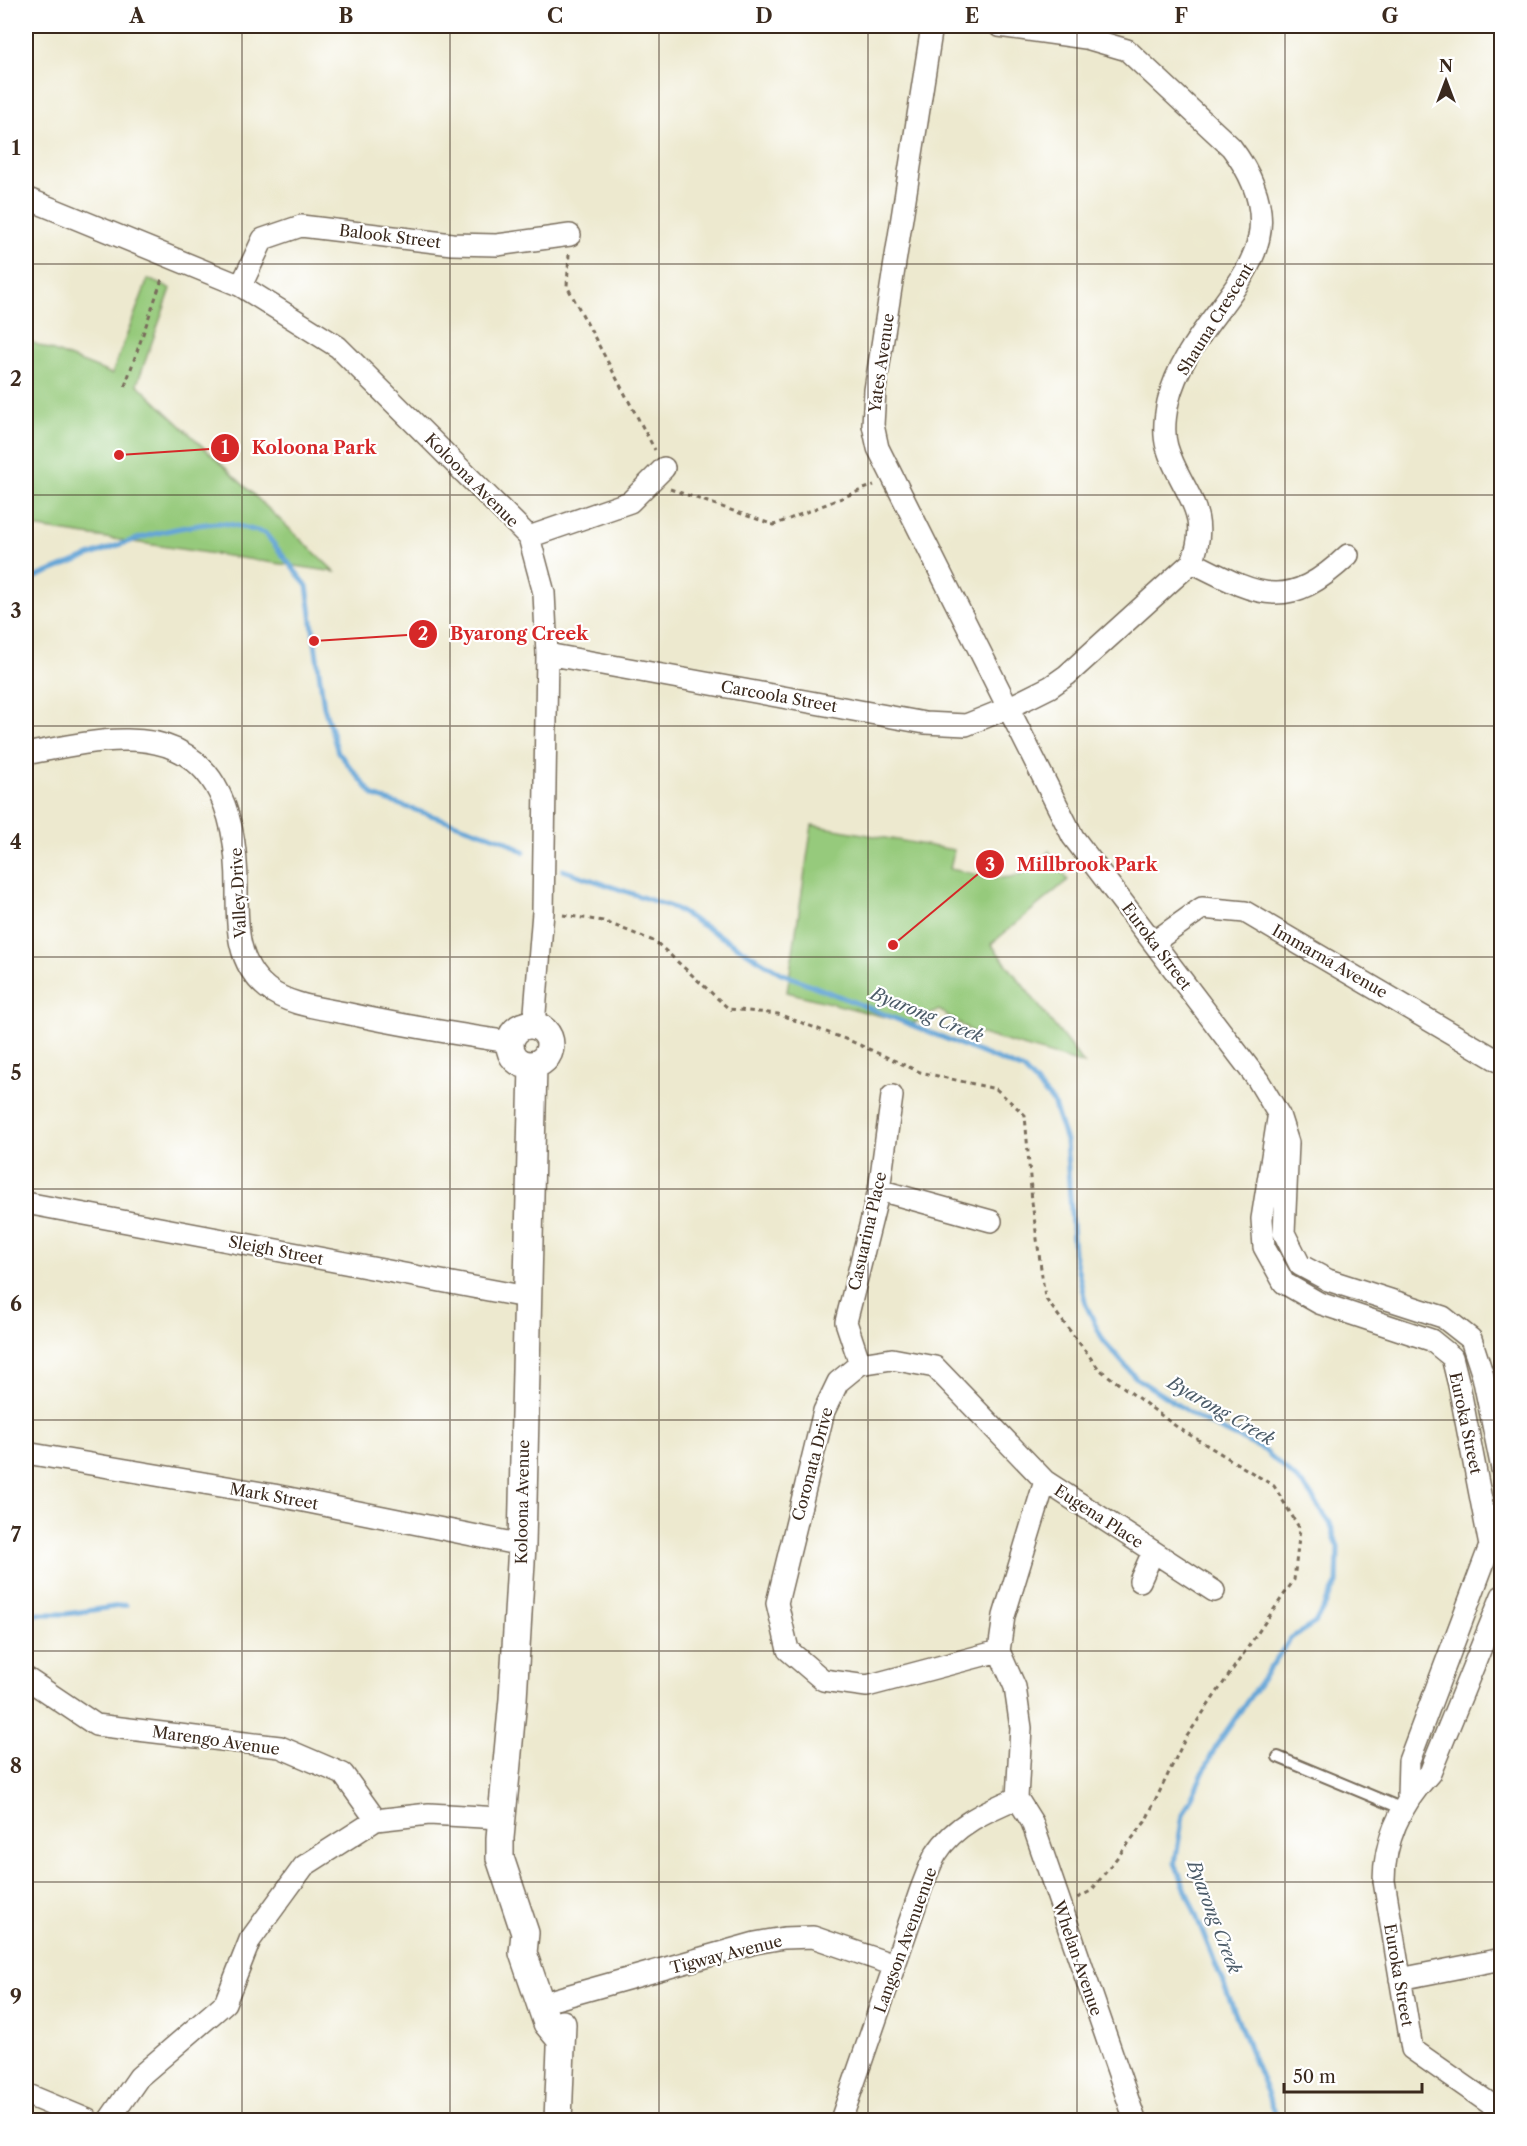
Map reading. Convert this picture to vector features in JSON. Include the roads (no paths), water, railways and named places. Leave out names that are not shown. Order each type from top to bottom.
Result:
[{"type":"street","name":"Yates Avenue","points":[[932,26],[873,412],[878,448],[1008,708]]},
{"type":"street","name":"Shauna Crescent","points":[[999,26],[1086,38],[1127,50],[1231,147],[1243,163],[1257,195],[1261,213],[1259,247],[1184,365],[1168,400],[1165,433],[1167,447],[1196,507],[1199,539],[1192,562]]},
{"type":"street","name":"Koloona Avenue","points":[[26,198],[241,286],[338,347],[529,537],[544,593],[547,654],[543,912],[534,1025]]},
{"type":"street","name":"Balook Street","points":[[241,286],[263,239],[301,226],[452,244],[497,246],[570,235]]},
{"type":"street","points":[[529,537],[630,502],[657,475]]},
{"type":"street","points":[[1008,708],[1067,675],[1192,562],[1250,590],[1281,594],[1314,583],[1348,555]]},
{"type":"street","name":"Carcoola Street","points":[[547,654],[925,723],[966,725],[1008,708]]},
{"type":"street","name":"Euroka Street","points":[[1008,708],[1073,837],[1258,1080],[1279,1115],[1288,1143],[1284,1233],[1300,1265],[1328,1280],[1443,1317],[1471,1339],[1483,1376],[1502,1469]]},
{"type":"street","name":"Valley Drive","points":[[26,754],[126,740],[148,742],[181,753],[207,773],[226,804],[235,842],[239,938],[249,968],[269,990],[306,1005],[432,1031],[510,1042]]},
{"type":"street","name":"Immarna Avenue","points":[[1154,942],[1202,908],[1245,912],[1502,1063]]},
{"type":"street","points":[[534,1025],[545,1032],[550,1044],[545,1059],[533,1065],[516,1060],[512,1054],[510,1042],[515,1032],[534,1025]]},
{"type":"street","name":"Koloona Avenue","points":[[533,1065],[522,1545],[513,1698],[500,1818],[500,1858],[525,1933],[523,1953],[547,2024],[561,2040]]},
{"type":"street","name":"Casuarina Place","points":[[860,1364],[846,1322],[879,1190],[892,1096]]},
{"type":"street","name":"Euroka Street","points":[[1279,1115],[1262,1219],[1264,1247],[1284,1284],[1319,1303],[1431,1340],[1452,1357],[1464,1408],[1490,1546],[1409,1761],[1406,1803],[1384,1862],[1384,1881],[1412,2049],[1502,2112]]},
{"type":"street","points":[[879,1190],[991,1221]]},
{"type":"street","name":"Sleigh Street","points":[[26,1203],[526,1297]]},
{"type":"street","points":[[860,1364],[892,1359],[935,1367],[1045,1481],[1004,1616],[999,1651],[1015,1688],[1021,1728],[1017,1798]]},
{"type":"street","name":"Coronata Drive","points":[[860,1364],[838,1382],[822,1422],[777,1603],[788,1650],[823,1680],[867,1686],[999,1651]]},
{"type":"street","name":"Mark Street","points":[[26,1453],[274,1495],[522,1545]]},
{"type":"street","name":"Eugena Place","points":[[1045,1481],[1214,1591]]},
{"type":"street","name":"Eugena Place","points":[[1140,1581],[1153,1551]]},
{"type":"street","name":"Euroka Street","points":[[1406,1803],[1430,1773],[1501,1596]]},
{"type":"street","name":"Marengo Avenue","points":[[26,1678],[96,1725],[280,1747],[343,1774],[376,1820]]},
{"type":"street","name":"Langson Avenuenue","points":[[841,2121],[894,1965],[937,1853],[956,1832],[984,1812],[1017,1798]]},
{"type":"street","name":"Whelan Avenue","points":[[1017,1798],[1032,1822],[1135,2121]]},
{"type":"street","points":[[109,2121],[139,2077],[225,2003],[250,1940],[304,1866],[376,1820],[429,1814],[500,1818]]},
{"type":"street","name":"Koloona Avenue","points":[[525,1933],[539,1948],[563,2019],[558,2121]]},
{"type":"street","name":"Tigway Avenue","points":[[556,1999],[755,1943],[784,1938],[813,1937],[894,1965]]},
{"type":"street","points":[[1400,1979],[1502,1959]]},
{"type":"street","points":[[26,2094],[88,2121]]},
{"type":"lane","points":[[1278,1757],[1406,1803]]},
{"type":"waterway","name":"Byarong Creek","points":[[26,581],[119,545],[191,526],[222,523],[265,533],[307,586],[324,707],[338,752],[374,796],[504,840],[524,852]]},
{"type":"waterway","name":"Byarong Creek","points":[[563,870],[674,908],[781,973],[1024,1070],[1053,1102],[1066,1141],[1074,1253],[1086,1305],[1103,1340],[1136,1378],[1201,1420],[1264,1450],[1305,1487],[1330,1523],[1338,1547],[1337,1583],[1315,1623],[1291,1638],[1216,1746],[1183,1815],[1175,1863],[1278,2120]]},
{"type":"waterway","points":[[26,1614],[66,1614],[126,1605]]},
{"type":"place","name":"Koloona Park","points":[[119,455]]},
{"type":"place","name":"Byarong Creek","points":[[314,641]]},
{"type":"place","name":"Millbrook Park","points":[[893,945]]}]
